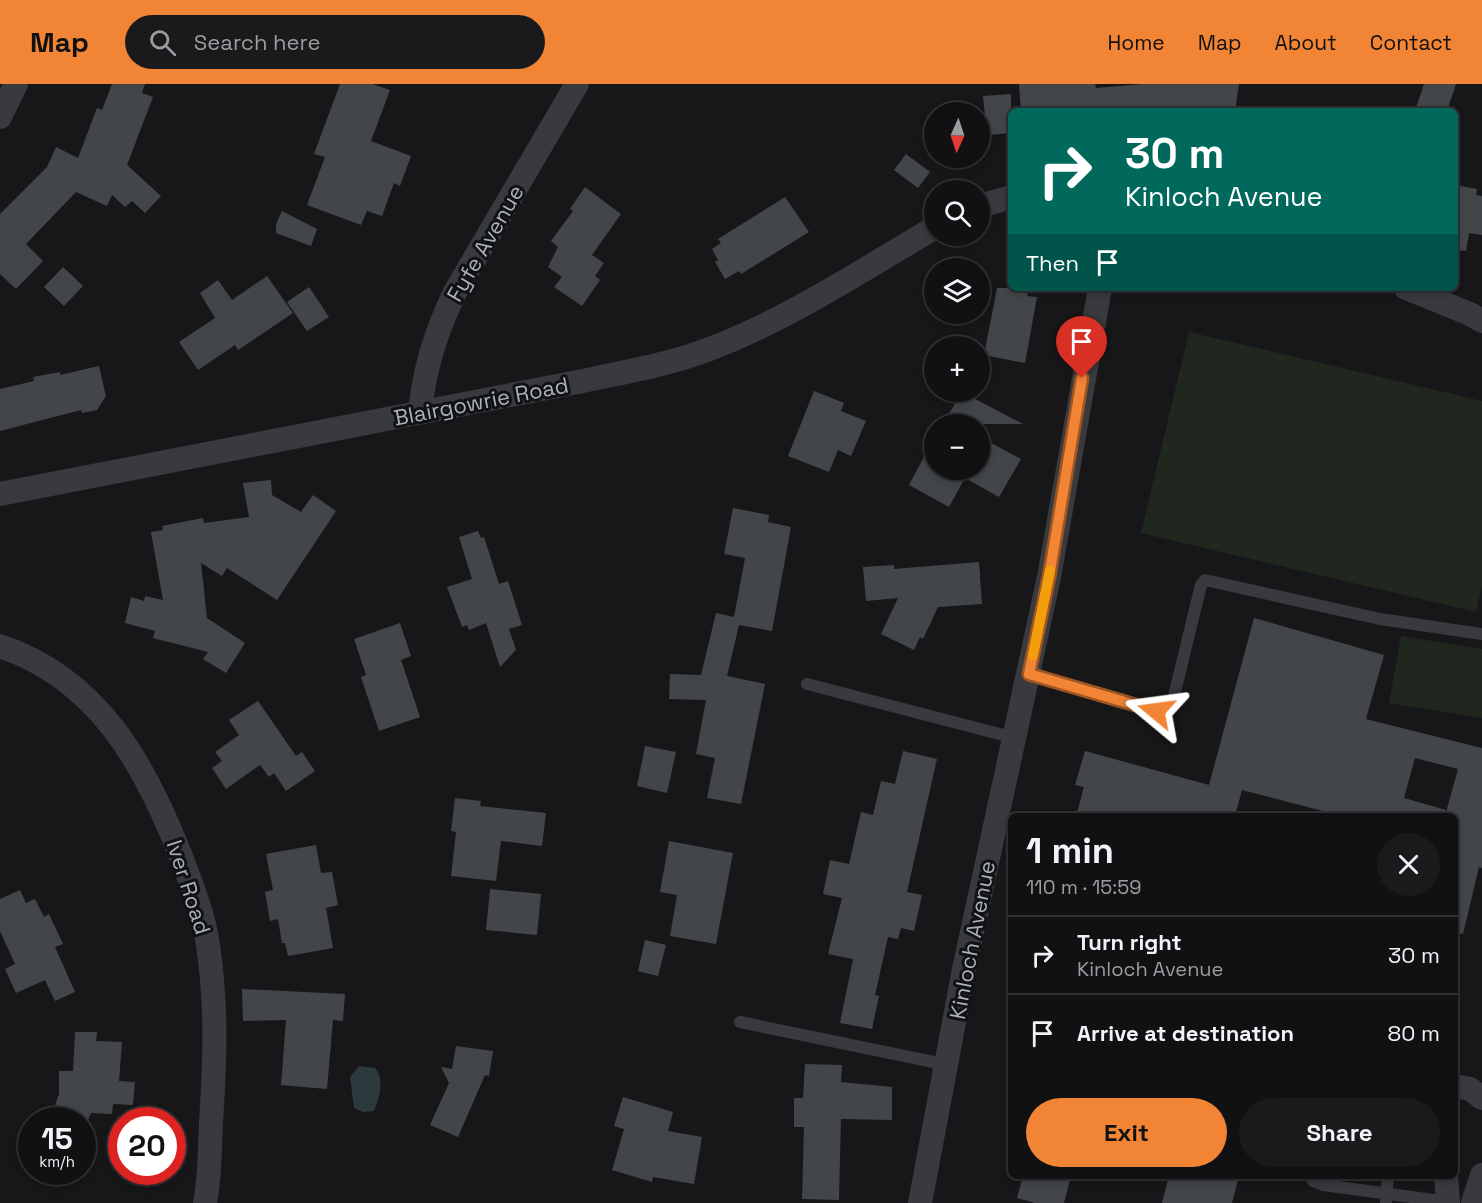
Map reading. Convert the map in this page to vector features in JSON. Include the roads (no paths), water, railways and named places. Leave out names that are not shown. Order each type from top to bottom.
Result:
[{"type":"street","points":[[0,117],[16,84]]},
{"type":"street","name":"Fyfe Avenue","points":[[420,413],[423,381],[443,318],[577,84]]},
{"type":"street","points":[[990,203],[1008,198]]},
{"type":"street","name":"Blairgowrie Road","points":[[0,494],[627,372],[707,350],[765,325],[924,234]]},
{"type":"street","name":"Kinloch Avenue","points":[[920,1203],[948,1065],[964,969],[1029,674],[1099,291]]},
{"type":"street","points":[[1413,291],[1482,321]]},
{"type":"street","name":"Iver Road","points":[[0,646],[25,655],[68,680],[89,699],[114,729],[133,756],[166,818],[191,885],[208,942],[214,993],[215,1059],[205,1203]]},
{"type":"street","points":[[1458,1086],[1463,1086],[1482,1098]]},
{"type":"street","points":[[1473,1203],[1482,1175]]},
{"type":"street","points":[[1446,1179],[1448,1203]]},
{"type":"lane","points":[[1029,674],[1156,711],[1167,710],[1173,700],[1201,585],[1205,580],[1380,619],[1482,634]]},
{"type":"lane","points":[[807,684],[1015,738]]},
{"type":"lane","points":[[740,1022],[948,1065]]},
{"type":"lane","points":[[1312,1179],[1313,1182],[1323,1185],[1386,1199],[1448,1203]]},
{"type":"lane","points":[[1386,1199],[1388,1179]]}]
